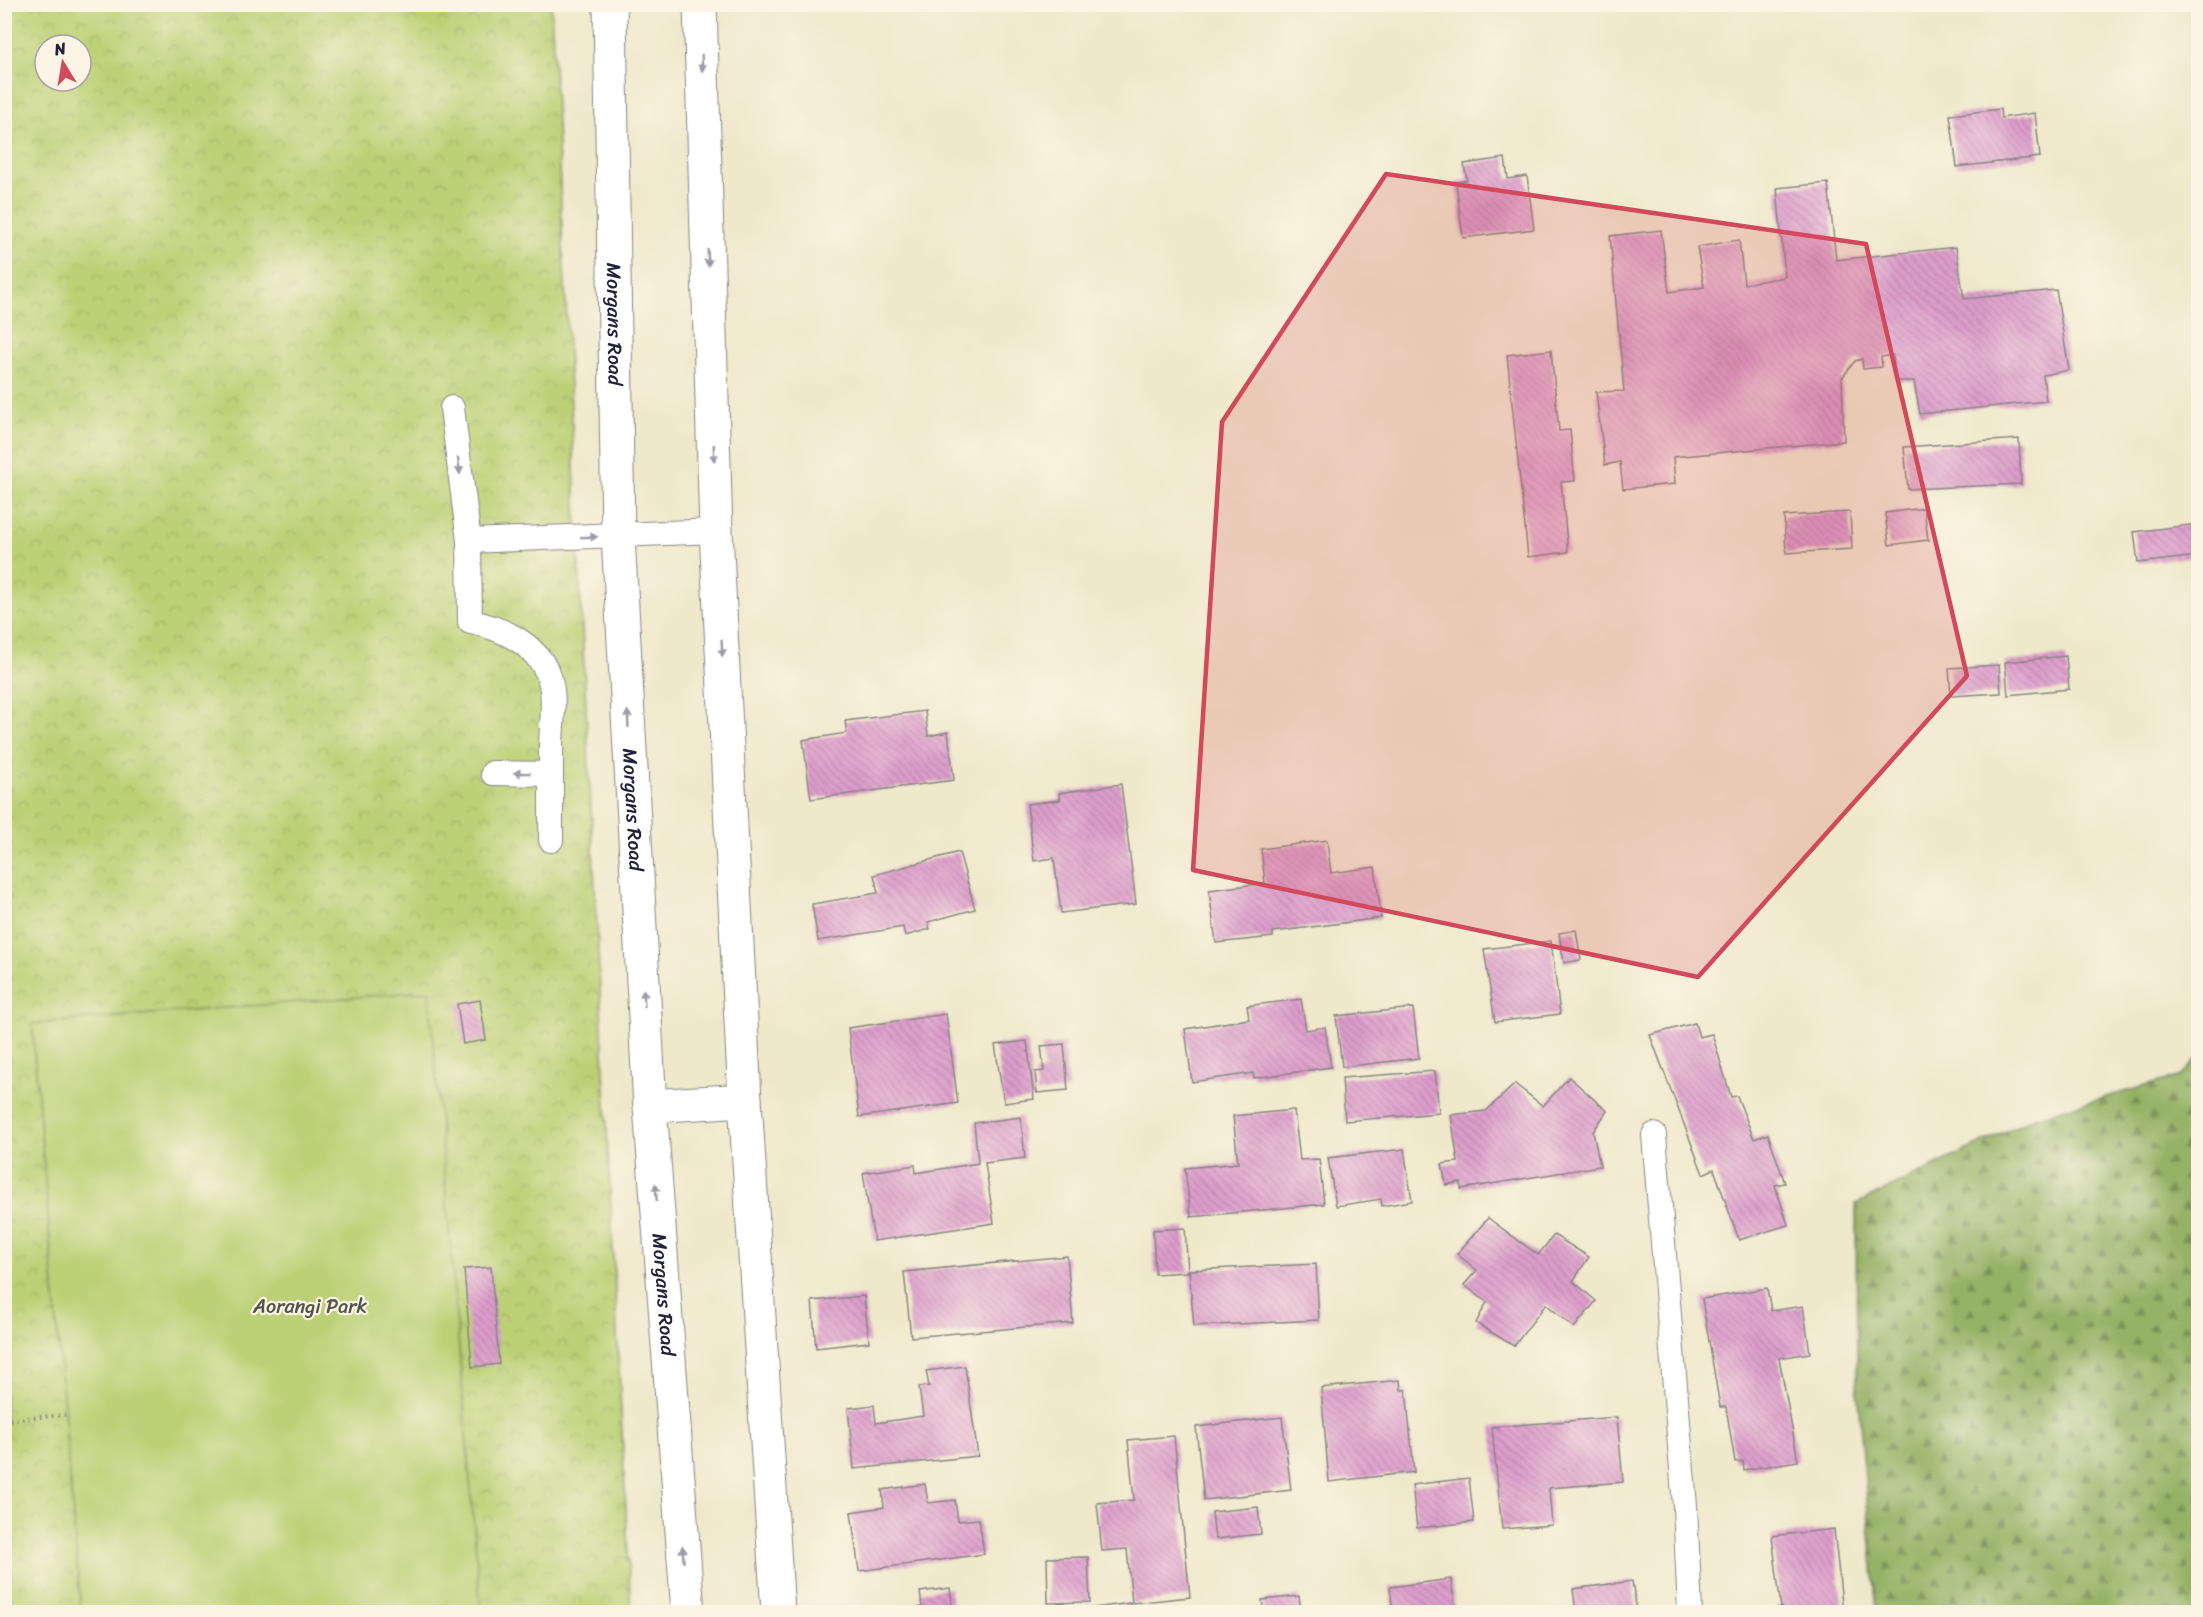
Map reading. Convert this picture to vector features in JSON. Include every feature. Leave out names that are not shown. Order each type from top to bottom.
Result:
[{"type":"street","name":"Morgans Road","points":[[610,4],[618,536],[650,1106],[688,1612]]},
{"type":"street","points":[[700,4],[716,531],[745,1100],[778,1612]]},
{"type":"street","points":[[650,1106],[745,1100]]},
{"type":"lane","points":[[452,408],[469,541],[470,622],[493,626],[516,638],[538,658],[548,674],[552,698],[551,840]]},
{"type":"lane","points":[[469,541],[716,531]]},
{"type":"lane","points":[[494,773],[551,774]]},
{"type":"lane","points":[[1654,1135],[1685,1506],[1690,1612]]},
{"type":"path","points":[[4,1419],[65,1415]]},
{"type":"highlighted area","points":[[1386,174],[1866,244],[1967,676],[1698,977],[1193,870],[1222,422]]},
{"type":"green space","name":"Aorangi Park","points":[[5,5],[551,5],[631,1612],[5,1612]]},
{"type":"green space","points":[[429,991],[481,1612],[81,1612],[32,1024]]},
{"type":"green space","points":[[2198,1057],[2198,1612],[1877,1612],[1857,1390],[1856,1204],[2035,1117],[2181,1076]]},
{"type":"building","points":[[2000,109],[2001,118],[2035,113],[2040,157],[1957,167],[1950,115]]},
{"type":"building","points":[[1505,158],[1508,179],[1527,176],[1534,229],[1463,238],[1456,182],[1467,180],[1464,164]]},
{"type":"building","points":[[1828,183],[1836,260],[1956,247],[1964,299],[2056,290],[2069,370],[2043,375],[2046,401],[1920,414],[1914,381],[1896,381],[1893,355],[1881,357],[1882,367],[1863,369],[1862,359],[1855,361],[1842,378],[1844,441],[1673,457],[1675,484],[1623,489],[1620,462],[1605,465],[1596,392],[1624,391],[1610,236],[1661,230],[1669,292],[1704,287],[1697,247],[1739,240],[1744,284],[1785,277],[1777,188]]},
{"type":"building","points":[[1551,350],[1559,431],[1570,430],[1575,481],[1561,482],[1568,552],[1528,557],[1507,355]]},
{"type":"building","points":[[2019,439],[2021,484],[1908,489],[1904,447]]},
{"type":"building","points":[[1924,508],[1928,540],[1889,545],[1885,513]]},
{"type":"building","points":[[1850,512],[1852,549],[1786,553],[1784,516]]},
{"type":"building","points":[[2198,524],[2198,556],[2138,563],[2134,532]]},
{"type":"building","points":[[2066,656],[2069,689],[2008,695],[2005,662]]},
{"type":"building","points":[[1999,665],[2001,693],[1951,696],[1949,668]]},
{"type":"building","points":[[925,711],[928,736],[948,732],[954,780],[811,799],[803,740],[847,733],[845,721]]},
{"type":"building","points":[[1121,784],[1136,904],[1061,913],[1054,858],[1034,861],[1027,804],[1060,800],[1059,793]]},
{"type":"building","points":[[1327,840],[1331,873],[1375,867],[1381,918],[1273,932],[1273,937],[1216,943],[1209,890],[1265,883],[1261,849]]},
{"type":"building","points":[[959,852],[975,909],[928,922],[930,929],[905,936],[903,927],[818,941],[812,904],[878,893],[874,875]]},
{"type":"building","points":[[1576,930],[1581,960],[1564,963],[1559,933]]},
{"type":"building","points":[[1551,941],[1560,1014],[1495,1022],[1484,949]]},
{"type":"building","points":[[1301,999],[1306,1030],[1325,1027],[1331,1067],[1254,1078],[1253,1073],[1192,1082],[1185,1029],[1249,1019],[1247,1006]]},
{"type":"building","points":[[480,1000],[486,1040],[463,1044],[457,1004]]},
{"type":"building","points":[[1413,1008],[1419,1058],[1342,1067],[1336,1016]]},
{"type":"building","points":[[946,1014],[958,1103],[859,1117],[848,1028]]},
{"type":"building","points":[[1695,1023],[1699,1037],[1712,1034],[1731,1097],[1737,1096],[1754,1139],[1768,1134],[1785,1183],[1775,1185],[1788,1225],[1739,1240],[1714,1169],[1703,1174],[1650,1035]]},
{"type":"building","points":[[1027,1041],[1034,1099],[1004,1103],[995,1045]]},
{"type":"building","points":[[1064,1044],[1068,1090],[1037,1093],[1035,1072],[1044,1071],[1041,1046]]},
{"type":"building","points":[[1435,1071],[1439,1113],[1345,1121],[1342,1078]]},
{"type":"building","points":[[1569,1077],[1607,1111],[1593,1132],[1600,1166],[1461,1189],[1461,1182],[1446,1185],[1442,1164],[1458,1162],[1451,1115],[1486,1111],[1515,1084],[1543,1106]]},
{"type":"building","points":[[1294,1110],[1300,1160],[1319,1159],[1324,1204],[1191,1217],[1185,1168],[1238,1163],[1233,1116]]},
{"type":"building","points":[[1021,1117],[1025,1158],[985,1163],[994,1223],[874,1241],[863,1173],[915,1165],[916,1173],[978,1163],[974,1123]]},
{"type":"building","points":[[1404,1149],[1412,1201],[1382,1206],[1381,1199],[1336,1206],[1328,1158]]},
{"type":"building","points":[[1488,1218],[1538,1255],[1554,1235],[1589,1257],[1573,1281],[1596,1301],[1574,1328],[1546,1304],[1514,1346],[1476,1323],[1487,1302],[1464,1285],[1477,1270],[1457,1254]]},
{"type":"building","points":[[1185,1228],[1188,1272],[1155,1274],[1153,1230]]},
{"type":"building","points":[[1067,1256],[1073,1323],[911,1337],[904,1272]]},
{"type":"building","points":[[1316,1264],[1319,1320],[1194,1326],[1189,1270]]},
{"type":"building","points":[[491,1267],[499,1364],[472,1367],[464,1269]]},
{"type":"building","points":[[1767,1288],[1771,1311],[1803,1306],[1810,1353],[1779,1358],[1798,1461],[1744,1470],[1743,1461],[1735,1462],[1726,1407],[1720,1407],[1702,1299]]},
{"type":"building","points":[[864,1296],[869,1342],[816,1348],[812,1301]]},
{"type":"building","points":[[965,1366],[978,1456],[854,1469],[848,1408],[874,1405],[876,1423],[923,1416],[919,1387],[929,1386],[926,1371]]},
{"type":"building","points":[[1400,1380],[1401,1390],[1406,1390],[1414,1472],[1329,1482],[1321,1388]]},
{"type":"building","points":[[1282,1417],[1291,1490],[1204,1500],[1196,1427]]},
{"type":"building","points":[[1617,1417],[1623,1482],[1549,1488],[1552,1525],[1502,1529],[1492,1427]]},
{"type":"building","points":[[1174,1436],[1190,1597],[1132,1603],[1127,1549],[1102,1551],[1097,1503],[1134,1500],[1128,1440]]},
{"type":"building","points":[[1469,1478],[1474,1522],[1417,1528],[1412,1485]]},
{"type":"building","points":[[925,1484],[928,1503],[955,1500],[958,1521],[979,1519],[984,1554],[859,1571],[851,1512],[884,1507],[882,1490]]},
{"type":"building","points":[[1258,1507],[1261,1534],[1215,1539],[1212,1512]]},
{"type":"building","points":[[1834,1529],[1843,1612],[1748,1612],[1781,1608],[1772,1536]]},
{"type":"building","points":[[1088,1557],[1090,1602],[1048,1603],[1047,1558]]},
{"type":"building","points":[[1451,1579],[1456,1612],[1393,1612],[1390,1587]]},
{"type":"building","points":[[1632,1581],[1637,1612],[1576,1612],[1573,1589]]},
{"type":"building","points":[[950,1588],[953,1612],[886,1612],[922,1607],[920,1592]]},
{"type":"building","points":[[1299,1596],[1301,1612],[1264,1612],[1262,1600]]},
{"type":"building","points":[[1130,1603],[1131,1612],[1087,1612],[1087,1609]]}]
